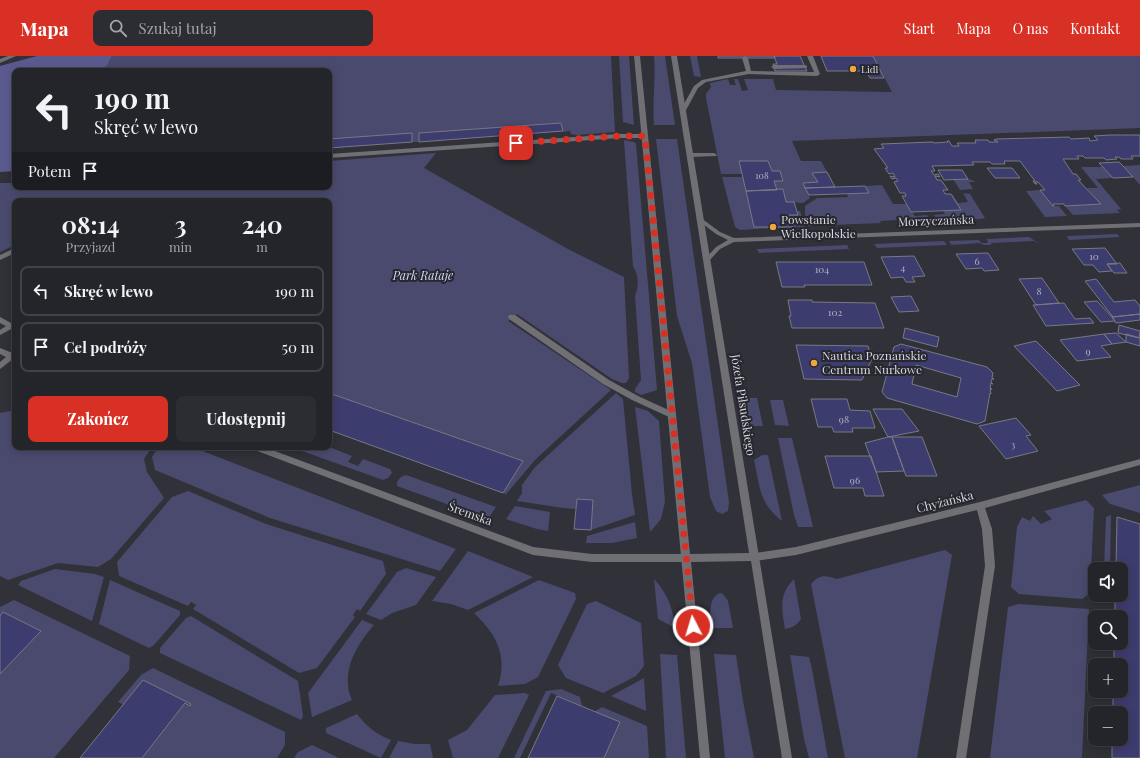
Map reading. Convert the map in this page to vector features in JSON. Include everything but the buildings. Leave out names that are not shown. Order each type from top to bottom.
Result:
[{"type":"street","points":[[0,61],[13,56]]},
{"type":"street","name":"Józefa Piłsudskiego","points":[[674,56],[787,758]]},
{"type":"street","points":[[683,111],[696,87],[704,80],[749,72],[817,74],[810,56]]},
{"type":"street","points":[[638,57],[705,758]]},
{"type":"street","points":[[746,58],[749,72]]},
{"type":"street","points":[[774,67],[806,67]]},
{"type":"street","points":[[332,156],[619,136],[645,136]]},
{"type":"street","points":[[690,155],[714,155]]},
{"type":"street","name":"Morzyczańska","points":[[700,220],[718,234],[733,240],[1140,225]]},
{"type":"street","name":"Morzyczańska","points":[[707,260],[718,248],[733,240]]},
{"type":"street","points":[[0,258],[12,252]]},
{"type":"street","points":[[512,317],[606,382],[635,398],[672,415]]},
{"type":"street","points":[[0,319],[12,325],[0,333]]},
{"type":"street","points":[[0,351],[12,356]]},
{"type":"street","points":[[0,366],[12,358]]},
{"type":"street","name":"Śremska","points":[[263,450],[533,551],[592,558],[755,557]]},
{"type":"street","name":"Chyżańska","points":[[755,557],[796,552],[980,506],[1140,462]]},
{"type":"street","points":[[961,758],[990,566],[987,529],[980,506]]},
{"type":"green space","points":[[112,56],[611,56],[615,132],[576,135],[571,134],[570,131],[563,132],[561,123],[419,133],[419,142],[412,142],[412,134],[332,139],[332,68],[106,68]]},
{"type":"green space","points":[[619,56],[629,56],[634,125],[623,122]]},
{"type":"green space","points":[[654,56],[665,56],[675,125],[654,125]]},
{"type":"green space","points":[[690,56],[697,56],[701,77],[694,76]]},
{"type":"green space","points":[[873,56],[1140,56],[1140,128],[792,141],[801,161],[821,161],[827,172],[813,173],[818,182],[803,183],[810,198],[803,203],[786,202],[783,189],[777,190],[774,181],[783,181],[780,172],[772,171],[768,161],[739,161],[743,174],[721,174],[706,98],[706,94],[711,87],[710,83],[728,79],[730,85],[736,85],[734,79],[738,79],[742,91],[748,90],[744,79],[773,79],[776,90],[892,92]]},
{"type":"green space","points":[[656,139],[677,139],[729,502],[728,511],[722,514],[716,511],[710,497],[692,363],[677,316]]},
{"type":"green space","points":[[624,140],[634,142],[636,144],[657,390],[641,395],[635,392],[635,389],[641,380],[635,296],[638,281],[633,266]]},
{"type":"green space","name":"Park Rataje","points":[[436,153],[424,168],[568,249],[624,277],[629,378],[626,383],[612,379],[517,314],[508,321],[611,390],[536,459],[506,494],[503,493],[523,461],[332,394],[332,198],[12,198],[12,246],[0,252],[0,183],[12,183],[12,190],[332,190],[332,161]]},
{"type":"green space","points":[[1140,165],[1140,185],[1123,166]]},
{"type":"green space","points":[[1081,167],[1103,167],[1113,178],[1096,179],[1121,209],[1117,210],[1120,213],[1073,215],[1065,206],[1100,204],[1087,188],[1098,188]]},
{"type":"green space","points":[[722,177],[743,177],[754,227],[792,227],[740,230],[735,227]]},
{"type":"green space","points":[[953,179],[973,180],[975,182],[969,182],[973,189],[960,190]]},
{"type":"green space","points":[[882,185],[893,204],[906,204],[915,216],[927,215],[931,221],[920,222],[914,219],[880,221],[881,223],[808,226],[805,206],[817,198],[848,197],[847,194],[868,193],[865,186]]},
{"type":"green space","points":[[1040,190],[1053,206],[1059,206],[1067,216],[1045,217],[1026,191]]},
{"type":"green space","points":[[963,193],[970,194],[985,218],[937,221],[934,215],[945,214],[943,211],[960,210],[951,194],[958,203],[968,202]]},
{"type":"green space","points":[[797,211],[800,211],[805,227],[792,227],[789,215],[798,215]]},
{"type":"green space","points":[[1117,234],[1120,237],[1069,240],[1067,237],[1068,236]]},
{"type":"green space","points":[[1029,237],[1040,244],[1034,241],[992,243],[990,245],[979,243],[951,245],[949,241],[979,240],[981,243],[988,243],[987,239]]},
{"type":"green space","points":[[944,241],[947,245],[877,248],[874,244]]},
{"type":"green space","points":[[847,245],[849,249],[759,253],[757,249]]},
{"type":"green space","points":[[616,393],[623,399],[635,515],[591,530],[593,500],[577,499],[576,509],[517,501],[522,493],[522,485],[535,467]]},
{"type":"green space","points":[[750,398],[757,398],[763,426],[753,426],[747,423],[744,401]]},
{"type":"green space","points":[[770,400],[783,400],[789,426],[775,425]]},
{"type":"green space","points":[[635,407],[648,411],[659,421],[665,502],[661,519],[650,532]]},
{"type":"green space","points":[[12,411],[12,450],[150,450],[144,459],[147,472],[164,498],[111,559],[98,567],[58,563],[8,580],[0,576],[0,413]]},
{"type":"green space","points":[[778,438],[792,438],[813,527],[798,527],[794,515]]},
{"type":"green space","points":[[332,448],[352,456],[348,462],[358,466],[363,459],[390,469],[392,473],[388,478],[383,480],[302,451],[332,450]]},
{"type":"green space","points":[[158,450],[200,450],[456,549],[440,571],[270,518],[155,470],[152,457]]},
{"type":"green space","points":[[762,455],[768,455],[782,521],[769,508],[759,486],[754,460]]},
{"type":"green space","points":[[406,475],[496,507],[488,519],[397,486],[399,479]]},
{"type":"green space","points":[[1140,485],[1140,513],[1110,504],[1102,495]]},
{"type":"green space","points":[[188,491],[266,524],[383,561],[386,574],[360,611],[357,609],[353,615],[355,617],[317,668],[299,673],[193,609],[196,605],[191,602],[188,606],[119,576],[117,562],[172,497]]},
{"type":"green space","points":[[1086,500],[1094,508],[1091,562],[1088,562],[1088,594],[1082,599],[1019,594],[1011,587],[1017,527],[1022,517],[1030,521],[1033,516],[1041,524],[1052,519],[1044,511]]},
{"type":"green space","points":[[515,506],[550,512],[548,531],[506,519]]},
{"type":"green space","points":[[1111,515],[1110,562],[1104,562],[1106,517]]},
{"type":"green space","points":[[635,522],[637,538],[612,543],[586,543],[587,536]]},
{"type":"green space","points":[[945,550],[952,555],[917,758],[845,758],[811,584],[817,578],[823,576],[837,579]]},
{"type":"green space","points":[[468,551],[533,577],[468,610],[451,604],[432,601]]},
{"type":"green space","points":[[406,568],[436,577],[416,605],[392,613],[381,620],[366,614],[397,572]]},
{"type":"green space","points":[[55,569],[95,574],[104,577],[92,621],[18,585],[21,581]]},
{"type":"green space","points":[[654,579],[663,590],[669,602],[675,628],[658,619]]},
{"type":"green space","points":[[794,579],[801,619],[794,626],[785,629],[782,602],[785,591]]},
{"type":"green space","points":[[110,580],[180,611],[180,615],[154,645],[149,648],[99,624]]},
{"type":"green space","points":[[539,580],[575,593],[576,599],[538,677],[525,684],[498,686],[501,675],[501,655],[494,637],[474,613]]},
{"type":"green space","points":[[720,593],[723,594],[728,601],[733,628],[711,628],[711,603],[716,595]]},
{"type":"green space","points":[[14,600],[130,656],[129,670],[54,758],[0,758],[0,674],[41,631],[3,612],[0,616],[0,607]]},
{"type":"green space","points":[[596,601],[641,623],[644,666],[636,676],[603,693],[566,678],[558,665],[587,604]]},
{"type":"green space","points":[[1019,604],[1089,609],[1082,758],[990,758],[1008,607]]},
{"type":"green space","points":[[191,616],[298,681],[303,716],[301,720],[160,653],[160,648],[186,618]]},
{"type":"green space","points":[[362,620],[374,625],[359,645],[349,668],[348,687],[352,700],[312,717],[308,693]]},
{"type":"green space","points":[[660,654],[677,655],[686,758],[666,758]]},
{"type":"green space","points":[[714,654],[736,655],[754,758],[725,758]]},
{"type":"green space","points":[[790,655],[809,657],[828,758],[809,758],[804,739]]},
{"type":"green space","points":[[153,668],[285,732],[285,745],[277,758],[142,758],[185,703],[190,706],[191,704],[143,680],[124,705],[118,702],[141,675]]},
{"type":"green space","points":[[644,678],[646,711],[611,696]]},
{"type":"green space","points":[[561,689],[580,697],[582,706],[551,693],[520,758],[514,758],[546,691]]},
{"type":"green space","points":[[525,693],[529,695],[498,758],[453,758],[448,740],[467,730],[495,695]]},
{"type":"green space","points":[[602,707],[647,726],[649,758],[604,758],[619,723],[594,712]]},
{"type":"green space","points":[[357,714],[372,730],[391,740],[381,758],[326,733],[326,728]]},
{"type":"green space","points":[[398,741],[415,744],[430,744],[433,758],[389,758]]},
{"type":"green space","points":[[312,745],[339,758],[294,758],[298,752]]},
{"type":"shaded area","points":[[37,56],[112,56],[106,68],[12,68],[12,171],[0,172],[0,66]]},
{"type":"place","name":"Lidl","points":[[853,69]]},
{"type":"place","name":"Powstanie Wielkopolskie","points":[[773,227]]},
{"type":"place","name":"Nautica Poznańskie Centrum Nurkowe","points":[[814,363]]},
{"type":"route","points":[[516,143],[619,136],[645,136],[693,626]]}]
